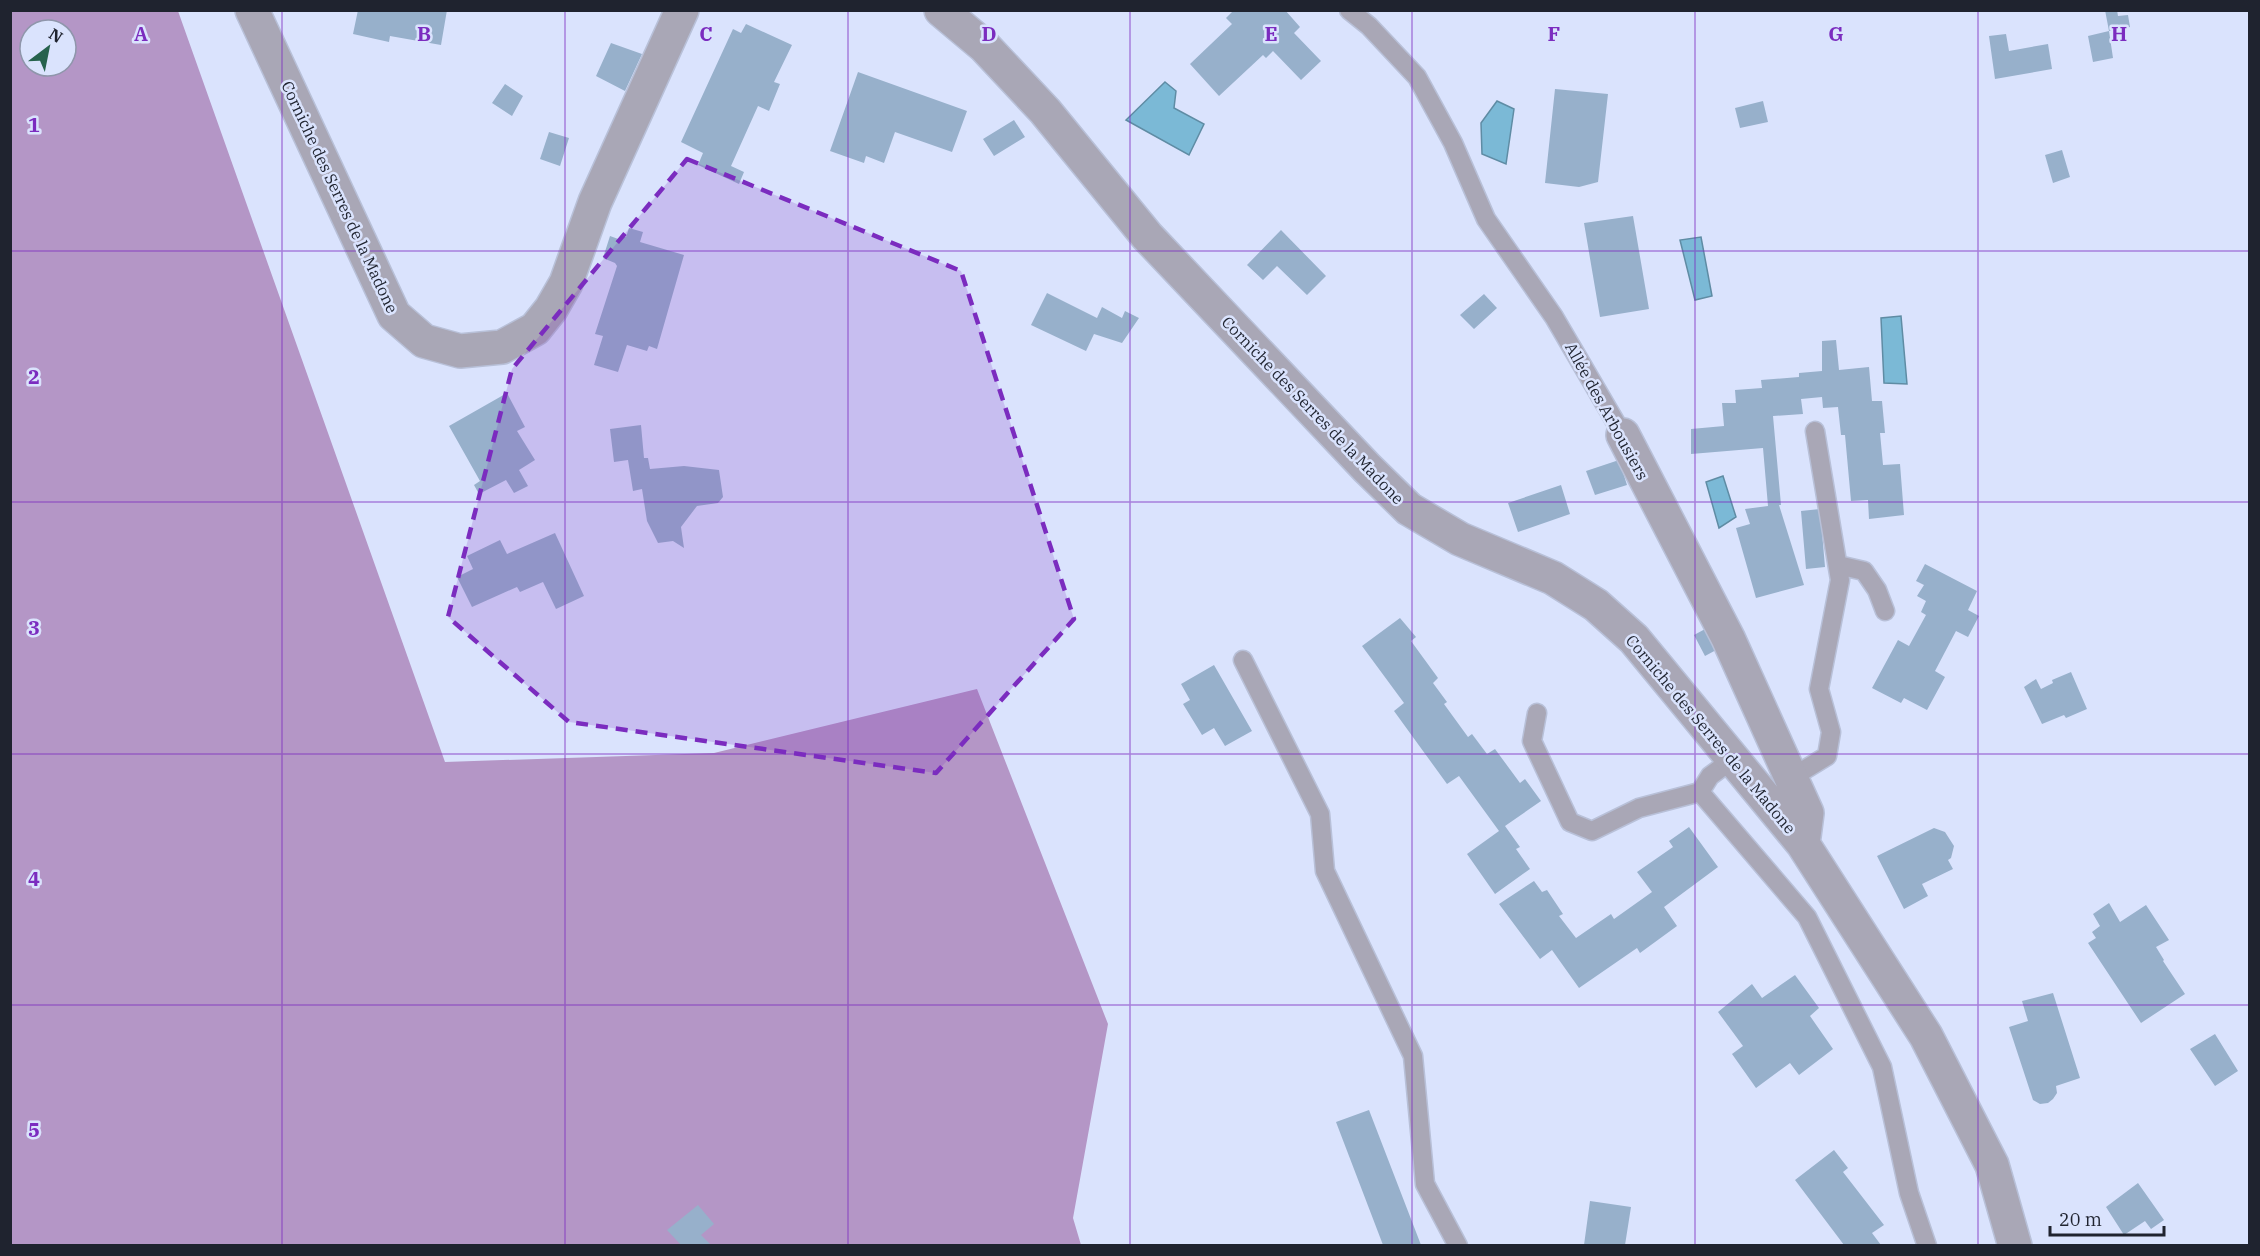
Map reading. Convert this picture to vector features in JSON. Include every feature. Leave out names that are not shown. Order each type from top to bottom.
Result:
[{"type":"street","name":"Corniche des Serres de la Madone","points":[[252,10],[394,315],[424,341],[460,351],[502,347],[535,328],[551,309],[566,283],[600,192],[682,10]]},
{"type":"street","name":"Corniche des Serres de la Madone","points":[[941,10],[984,46],[1045,111],[1147,236],[1367,468],[1409,509],[1460,539],[1553,578],[1596,605],[1634,639],[1803,844],[1926,1036],[1992,1165],[2015,1245]]},
{"type":"street","name":"Allée des Arbousiers","points":[[1623,435],[1728,638],[1807,813],[1803,844]]},
{"type":"lane","name":"Allée des Arbousiers","points":[[1349,10],[1369,26],[1417,77],[1453,143],[1486,219],[1554,317],[1623,435]]},
{"type":"lane","points":[[1791,778],[1827,756],[1831,732],[1819,689],[1840,580],[1815,431]]},
{"type":"lane","points":[[1838,565],[1864,571],[1885,611]]},
{"type":"lane","points":[[1243,660],[1320,814],[1325,871],[1413,1056],[1425,1184],[1458,1245]]},
{"type":"lane","points":[[1537,713],[1532,741],[1570,822],[1592,831],[1639,808],[1700,792],[1710,776],[1733,759]]},
{"type":"lane","points":[[1700,792],[1807,917],[1882,1067],[1909,1193],[1927,1245]]},
{"type":"highlighted area","points":[[687,159],[961,271],[1074,619],[936,773],[569,722],[448,617],[512,369]]},
{"type":"shaded area","points":[[10,11],[178,11],[445,762],[714,753],[977,689],[1108,1024],[1073,1218],[1081,1245],[11,1245]]},
{"type":"water","points":[[1165,82],[1176,91],[1174,108],[1204,124],[1189,155],[1126,120]]},
{"type":"water","points":[[1497,101],[1514,109],[1506,164],[1482,154],[1481,123]]},
{"type":"water","points":[[1701,237],[1712,296],[1695,300],[1680,240]]},
{"type":"water","points":[[1901,316],[1907,384],[1884,383],[1881,318]]},
{"type":"water","points":[[1723,476],[1736,517],[1719,528],[1706,482]]},
{"type":"building","points":[[358,10],[447,10],[441,45],[390,36],[389,42],[353,34]]},
{"type":"building","points":[[1234,10],[1285,10],[1300,27],[1294,33],[1321,61],[1301,80],[1273,51],[1266,58],[1263,55],[1219,96],[1190,64],[1232,24],[1226,18]]},
{"type":"building","points":[[2105,10],[2117,10],[2118,16],[2128,15],[2130,27],[2109,31]]},
{"type":"building","points":[[746,24],[792,45],[774,82],[780,84],[769,111],[758,106],[731,166],[744,172],[739,184],[698,165],[703,153],[681,142],[733,29],[741,33]]},
{"type":"building","points":[[2109,31],[2113,58],[2093,62],[2088,36]]},
{"type":"building","points":[[2006,34],[2009,51],[2048,44],[2052,69],[1995,79],[1989,36]]},
{"type":"building","points":[[611,43],[642,54],[625,91],[596,76]]},
{"type":"building","points":[[858,72],[967,111],[952,152],[895,132],[884,163],[866,156],[864,163],[830,151]]},
{"type":"building","points":[[505,84],[523,96],[512,116],[492,103]]},
{"type":"building","points":[[1555,89],[1608,94],[1598,182],[1579,187],[1545,183]]},
{"type":"building","points":[[1763,101],[1768,122],[1740,128],[1735,108]]},
{"type":"building","points":[[1014,120],[1025,137],[994,156],[983,139]]},
{"type":"building","points":[[549,132],[569,138],[560,166],[540,159]]},
{"type":"building","points":[[2062,150],[2070,177],[2053,183],[2045,155]]},
{"type":"building","points":[[1633,216],[1649,309],[1600,317],[1584,223]]},
{"type":"building","points":[[629,228],[643,232],[640,242],[684,255],[657,349],[649,346],[647,351],[627,345],[618,372],[594,365],[603,336],[595,334],[617,266],[603,258],[610,236],[621,240],[622,236],[626,237]]},
{"type":"building","points":[[1281,230],[1326,276],[1307,295],[1277,266],[1263,280],[1247,265]]},
{"type":"building","points":[[1047,293],[1097,318],[1102,307],[1122,318],[1125,311],[1139,318],[1122,343],[1094,334],[1086,351],[1031,325]]},
{"type":"building","points":[[1484,294],[1497,308],[1474,329],[1460,315]]},
{"type":"building","points":[[1836,340],[1839,370],[1869,367],[1872,401],[1882,401],[1885,433],[1880,433],[1883,465],[1900,464],[1904,515],[1869,519],[1868,500],[1851,501],[1845,435],[1841,435],[1838,407],[1823,408],[1822,397],[1801,399],[1803,414],[1773,416],[1781,505],[1779,505],[1804,585],[1756,598],[1736,528],[1750,524],[1745,509],[1768,506],[1763,448],[1691,454],[1691,429],[1724,426],[1722,403],[1736,403],[1735,390],[1762,388],[1761,380],[1799,377],[1799,373],[1822,371],[1822,341]]},
{"type":"building","points":[[507,393],[525,427],[517,431],[535,460],[519,470],[528,486],[514,493],[506,480],[479,494],[474,485],[480,481],[449,426]]},
{"type":"building","points":[[641,425],[644,458],[648,458],[650,469],[684,466],[719,470],[723,497],[718,503],[697,506],[681,527],[684,548],[673,541],[658,543],[647,521],[642,489],[633,491],[628,460],[614,462],[610,429]]},
{"type":"building","points":[[1619,460],[1627,485],[1595,495],[1586,471]]},
{"type":"building","points":[[1561,485],[1570,514],[1518,532],[1508,503]]},
{"type":"building","points":[[1820,509],[1825,567],[1806,569],[1801,511]]},
{"type":"building","points":[[555,533],[584,596],[556,609],[543,582],[520,592],[517,587],[472,607],[457,577],[473,569],[467,556],[500,540],[507,554]]},
{"type":"building","points":[[1925,564],[1977,591],[1968,610],[1979,616],[1968,637],[1956,631],[1935,671],[1945,677],[1927,710],[1904,698],[1901,703],[1872,688],[1898,640],[1909,646],[1926,615],[1921,612],[1926,601],[1917,596],[1924,585],[1916,581]]},
{"type":"building","points":[[1400,618],[1416,637],[1411,641],[1438,678],[1433,683],[1447,702],[1444,704],[1468,737],[1472,734],[1487,754],[1495,749],[1520,783],[1525,779],[1541,801],[1505,826],[1520,847],[1516,849],[1530,869],[1495,894],[1467,854],[1499,831],[1459,776],[1447,784],[1394,711],[1404,703],[1362,646]]},
{"type":"building","points":[[1707,628],[1718,649],[1705,656],[1694,635]]},
{"type":"building","points":[[1214,665],[1252,731],[1225,746],[1214,728],[1202,735],[1183,704],[1190,700],[1181,684]]},
{"type":"building","points":[[2071,672],[2087,709],[2066,718],[2064,715],[2042,724],[2024,687],[2036,679],[2041,689],[2053,683],[2052,680]]},
{"type":"building","points":[[1689,827],[1718,867],[1664,907],[1677,926],[1640,953],[1637,948],[1579,988],[1552,950],[1540,959],[1499,904],[1534,881],[1542,892],[1547,890],[1563,914],[1559,916],[1576,938],[1611,914],[1614,919],[1652,892],[1637,872],[1673,847],[1669,841]]},
{"type":"building","points":[[1934,828],[1945,832],[1954,846],[1951,858],[1948,860],[1953,869],[1922,884],[1928,896],[1904,909],[1877,856]]},
{"type":"building","points":[[2109,903],[2120,922],[2146,905],[2169,940],[2156,947],[2185,994],[2141,1023],[2088,943],[2096,938],[2092,932],[2100,926],[2093,914]]},
{"type":"building","points":[[1795,975],[1819,1008],[1810,1016],[1833,1049],[1799,1075],[1790,1063],[1756,1088],[1732,1054],[1743,1046],[1718,1012],[1752,984],[1762,998]]},
{"type":"building","points":[[2053,993],[2080,1078],[2056,1086],[2057,1093],[2053,1099],[2048,1103],[2040,1104],[2033,1100],[2009,1027],[2028,1021],[2022,1001]]},
{"type":"building","points":[[2215,1034],[2238,1071],[2215,1086],[2190,1049]]},
{"type":"building","points":[[1369,1110],[1421,1245],[1383,1245],[1336,1122]]},
{"type":"building","points":[[1834,1150],[1848,1168],[1843,1172],[1884,1225],[1872,1233],[1881,1245],[1844,1245],[1795,1180]]},
{"type":"building","points":[[2138,1183],[2164,1220],[2151,1229],[2145,1221],[2124,1235],[2106,1207]]},
{"type":"building","points":[[1590,1201],[1631,1207],[1625,1245],[1584,1245]]},
{"type":"building","points":[[698,1205],[714,1224],[701,1235],[711,1245],[681,1245],[667,1230]]}]
